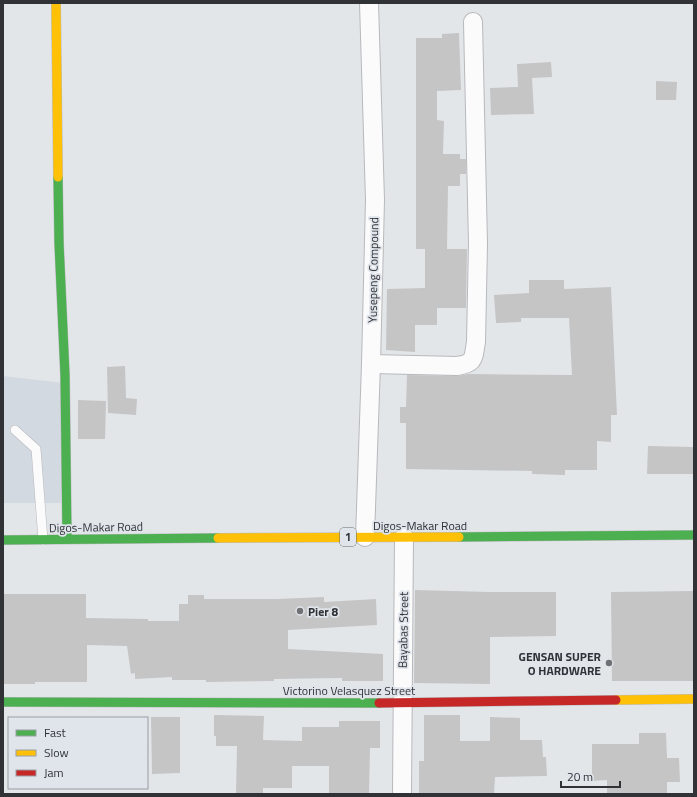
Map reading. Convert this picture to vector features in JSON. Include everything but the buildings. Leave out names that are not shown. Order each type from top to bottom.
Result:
[{"type":"street","points":[[56,3],[59,243],[65,375],[67,539]]},
{"type":"street","name":"Yusepeng Compound","points":[[365,537],[375,200],[369,3]]},
{"type":"street","points":[[371,364],[457,366],[467,364],[473,358],[476,342],[478,244],[473,22]]},
{"type":"street","name":"Digos-Makar Road","points":[[3,540],[694,535]]},
{"type":"street","name":"Bayabas Street","points":[[402,794],[404,537]]},
{"type":"street","name":"Victorino Velasquez Street","points":[[3,702],[402,703],[694,699]]},
{"type":"lane","points":[[15,430],[36,449],[43,540]]},
{"type":"shaded area","points":[[3,376],[64,383],[61,503],[3,503]]},
{"type":"traffic: fast","points":[[58,177],[59,243],[65,375],[67,539]]},
{"type":"traffic: fast","points":[[459,537],[694,535]]},
{"type":"traffic: fast","points":[[3,540],[218,538]]},
{"type":"traffic: fast","points":[[3,702],[379,703]]},
{"type":"traffic: slow","points":[[56,3],[58,177]]},
{"type":"traffic: slow","points":[[218,538],[459,537]]},
{"type":"traffic: slow","points":[[616,700],[694,699]]},
{"type":"traffic: jam","points":[[379,703],[616,700]]},
{"type":"place","name":"Pier 8","points":[[300,611]]},
{"type":"place","name":"GENSAN SUPER O HARDWARE","points":[[609,663]]}]
